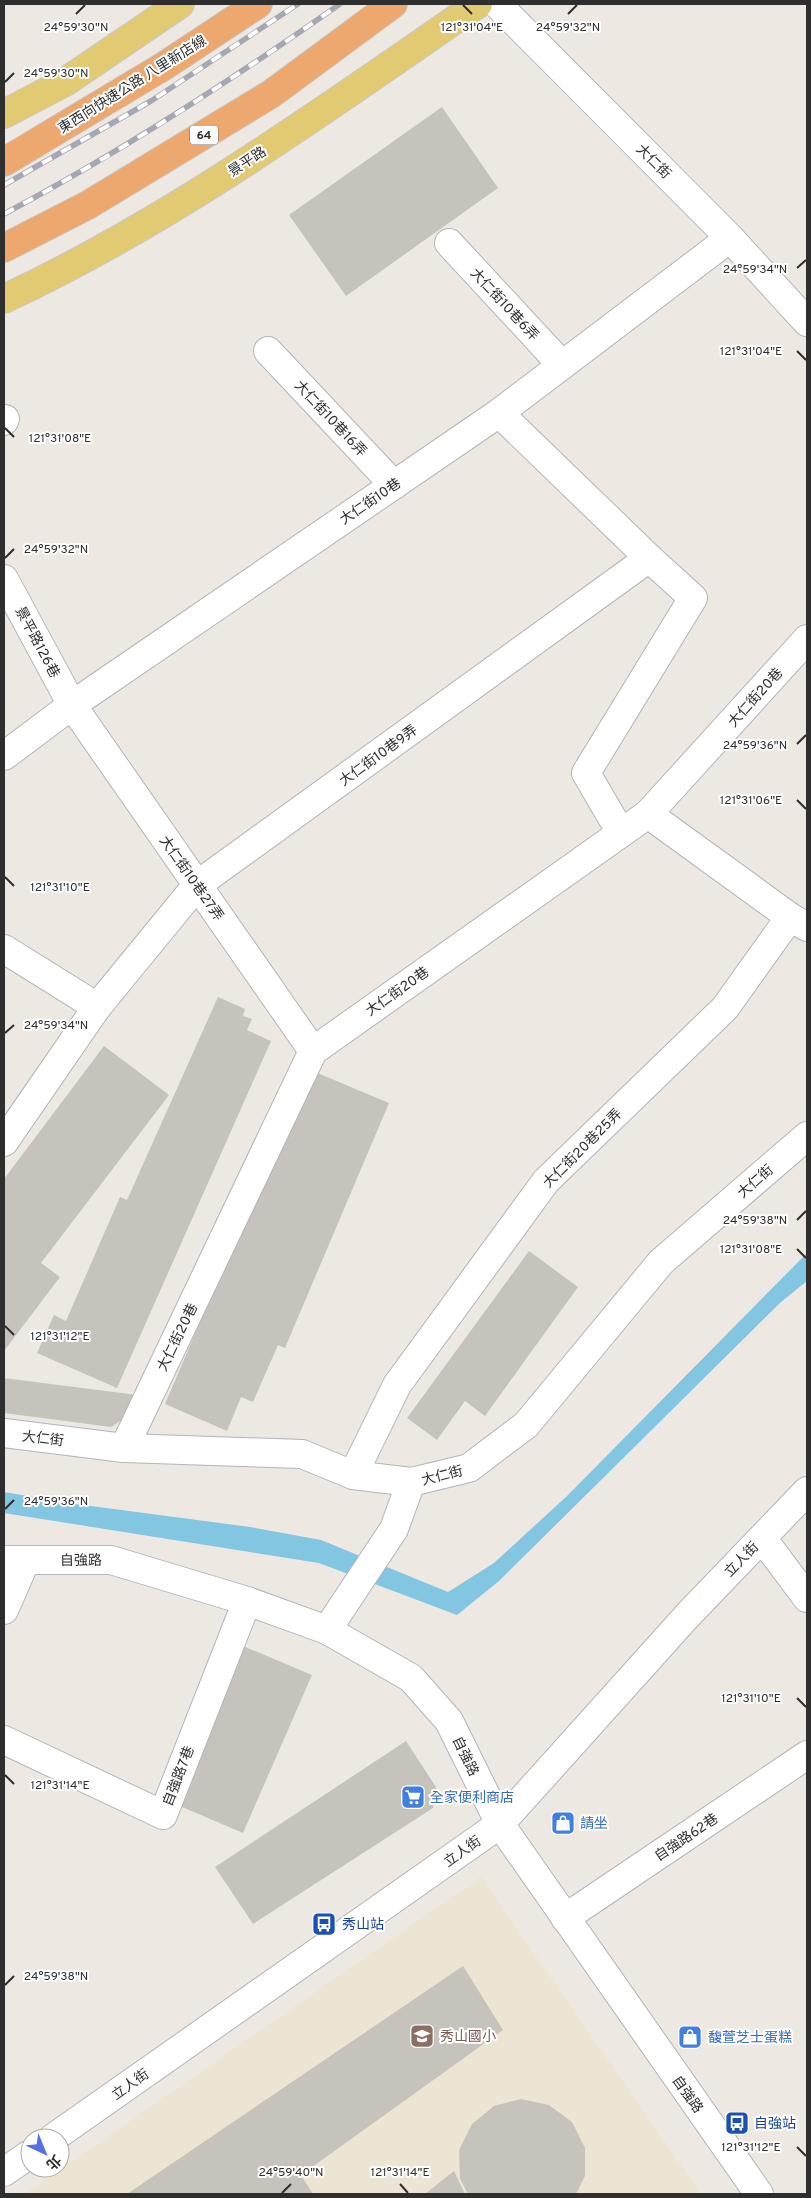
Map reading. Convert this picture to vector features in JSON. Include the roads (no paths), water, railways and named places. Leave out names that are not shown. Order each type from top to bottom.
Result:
[{"type":"highway","name":"東西向快速公路 八里新店線","points":[[4,162],[164,66],[258,4]]},
{"type":"highway","name":"64","points":[[4,248],[88,205],[271,94],[392,4]]},
{"type":"main road","points":[[4,114],[64,82],[180,4]]},
{"type":"main road","name":"景平路","points":[[4,299],[144,226],[298,128],[478,4]]},
{"type":"street","name":"大仁街","points":[[497,4],[730,238],[807,322]]},
{"type":"street","name":"大仁街10巷","points":[[4,756],[72,705],[499,413],[730,238]]},
{"type":"street","name":"大仁街10巷6弄","points":[[449,243],[562,365]]},
{"type":"street","name":"大仁街10巷16弄","points":[[268,351],[394,485]]},
{"type":"street","points":[[499,413],[693,598],[586,772],[621,833]]},
{"type":"street","name":"大仁街10巷9弄","points":[[4,1142],[98,1007],[197,885],[649,558]]},
{"type":"street","name":"景平路126巷","points":[[4,579],[72,705]]},
{"type":"street","name":"大仁街20巷","points":[[124,1448],[313,1051],[648,814],[807,640]]},
{"type":"street","name":"大仁街10巷27弄","points":[[72,705],[313,1051]]},
{"type":"street","name":"大仁街20巷25弄","points":[[353,1475],[397,1385],[546,1181],[725,1008],[799,922],[648,814]]},
{"type":"street","points":[[4,949],[98,1007]]},
{"type":"street","name":"大仁街","points":[[4,1434],[124,1448],[302,1454],[353,1475],[411,1482],[470,1468],[526,1425],[661,1262],[807,1136]]},
{"type":"street","points":[[327,1630],[394,1529],[411,1482]]},
{"type":"street","name":"立人街","points":[[67,2128],[500,1824],[680,1623],[807,1491]]},
{"type":"street","points":[[762,1538],[807,1598]]},
{"type":"street","points":[[4,1610],[15,1560]]},
{"type":"street","name":"自強路","points":[[15,1560],[111,1560],[247,1601],[327,1630],[411,1678],[448,1721],[500,1824],[759,2194]]},
{"type":"street","name":"自強路7巷","points":[[4,1740],[163,1815],[247,1601]]},
{"type":"street","name":"自強路62巷","points":[[565,1918],[807,1755]]},
{"type":"street","points":[[4,2172],[20,2161]]},
{"type":"water","points":[[807,1253],[807,1281],[781,1302],[499,1581],[457,1615],[319,1563],[4,1513],[4,1492],[76,1504],[250,1527],[321,1540],[448,1592],[494,1563],[567,1496]]},
{"type":"railway","points":[[4,185],[151,101],[298,4]]},
{"type":"railway","points":[[4,214],[91,166],[175,114],[340,4]]},
{"type":"place","name":"全家便利商店","points":[[413,1797]]},
{"type":"place","name":"請坐","points":[[563,1823]]},
{"type":"place","name":"秀山站","points":[[324,1924]]},
{"type":"place","name":"秀山國小","points":[[422,2036]]},
{"type":"place","name":"馥萱芝士蛋糕","points":[[690,2037]]},
{"type":"place","name":"自強站","points":[[737,2123]]}]
